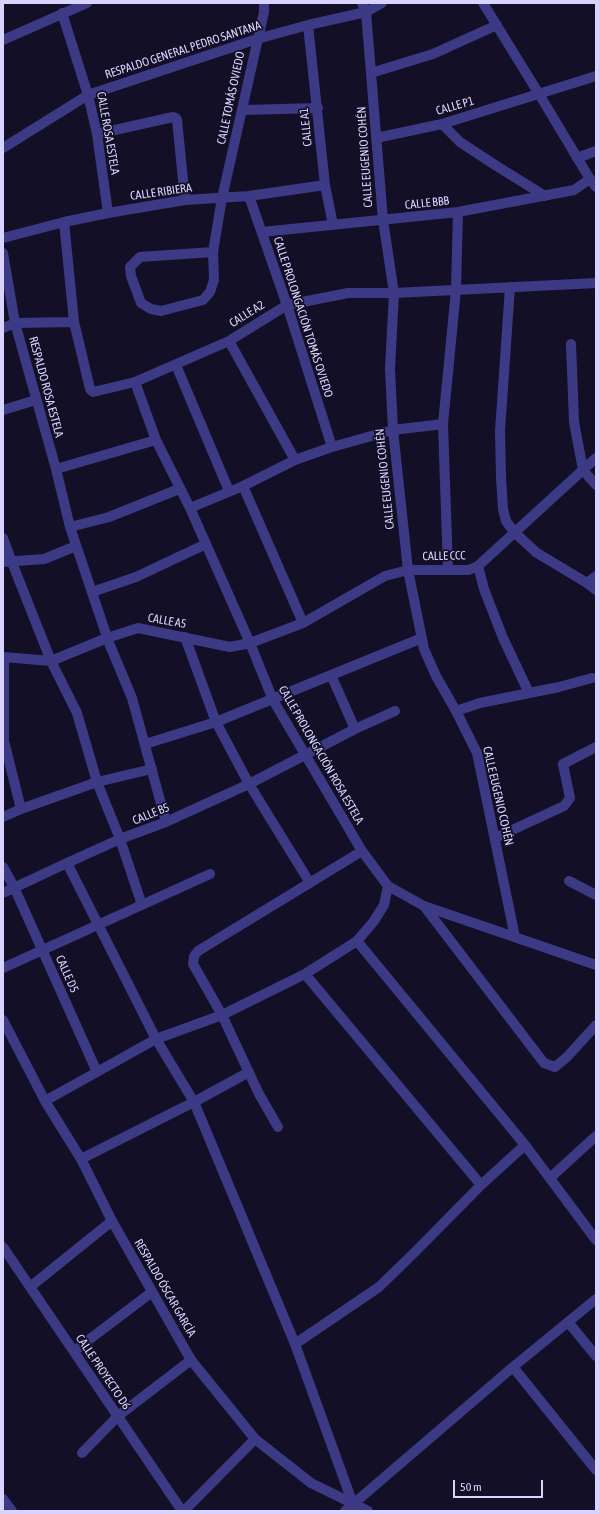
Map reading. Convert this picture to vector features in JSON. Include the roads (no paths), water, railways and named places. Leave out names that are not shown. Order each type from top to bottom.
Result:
[{"type":"street","points":[[3,40],[87,3]]},
{"type":"street","name":"CALLE TOMÁS OVIEDO","points":[[214,252],[140,257],[130,267],[131,276],[141,303],[151,309],[161,311],[203,300],[210,292],[214,280],[214,252],[222,198],[243,110],[264,12],[264,3]]},
{"type":"street","name":"RESPALDO GENERAL PEDRO SANTANA","points":[[3,148],[88,95],[257,39],[382,3]]},
{"type":"street","points":[[483,3],[593,183]]},
{"type":"street","name":"CALLE EUGENIO COHÉN","points":[[364,8],[383,220],[394,293],[390,369],[393,430],[408,570],[424,649],[436,676],[456,711],[477,753],[515,937]]},
{"type":"street","name":"CALLE ROSA ESTELA","points":[[62,13],[88,95],[96,134],[108,213]]},
{"type":"street","name":"CALLE A1","points":[[308,25],[325,185],[333,225]]},
{"type":"street","points":[[371,73],[433,54],[497,25]]},
{"type":"street","name":"CALLE P1","points":[[376,138],[442,124],[596,76]]},
{"type":"street","points":[[243,110],[318,108]]},
{"type":"street","points":[[96,134],[173,117],[176,118],[185,200]]},
{"type":"street","points":[[442,124],[460,142],[545,196]]},
{"type":"street","points":[[577,158],[596,151]]},
{"type":"street","name":"CALLE BBB","points":[[262,232],[458,212],[574,190],[593,183]]},
{"type":"street","name":"CALLE RIBIERA","points":[[3,238],[64,222],[185,200],[249,196],[325,185]]},
{"type":"street","name":"CALLE PROLONGACIÓN TOMÁS OVIEDO","points":[[249,196],[287,306],[332,447]]},
{"type":"street","points":[[448,570],[443,424],[456,290],[458,212]]},
{"type":"street","name":"CALLE A2","points":[[64,222],[74,322],[91,391],[93,392],[136,382],[228,341],[287,306],[348,293],[394,293],[596,283]]},
{"type":"street","name":"RESPALDO ROSA ESTELA","points":[[3,260],[15,323],[56,469],[70,527],[107,638],[132,698],[166,822]]},
{"type":"street","points":[[510,287],[500,439],[500,477],[503,509],[506,521],[514,532],[537,553],[596,590]]},
{"type":"street","points":[[3,328],[15,323],[74,322]]},
{"type":"street","points":[[228,341],[295,460]]},
{"type":"street","points":[[572,344],[574,422],[582,470],[596,484]]},
{"type":"street","points":[[176,364],[229,491]]},
{"type":"street","name":"CALLE PROLONGACIÓN ROSA ESTELA","points":[[136,382],[156,440],[179,489],[190,508],[250,643],[273,700],[362,851],[388,886],[424,906],[596,965]]},
{"type":"street","points":[[3,410],[36,400]]},
{"type":"street","points":[[190,508],[243,486],[295,460],[332,447],[393,430],[443,424]]},
{"type":"street","points":[[56,469],[156,440]]},
{"type":"street","name":"CALLE CCC","points":[[303,623],[385,576],[408,570],[469,570],[478,566],[596,458]]},
{"type":"street","points":[[243,486],[303,623]]},
{"type":"street","points":[[70,527],[109,517],[179,489]]},
{"type":"street","points":[[3,538],[7,561],[51,661],[77,713],[97,782],[120,840],[142,905]]},
{"type":"street","points":[[92,592],[136,577],[206,544]]},
{"type":"street","points":[[7,561],[44,559],[76,546]]},
{"type":"street","points":[[478,566],[484,589],[503,638],[529,693]]},
{"type":"street","points":[[587,583],[596,576]]},
{"type":"street","name":"CALLE A5","points":[[4,658],[51,661],[107,638],[138,628],[230,647],[250,643],[303,623]]},
{"type":"street","points":[[185,637],[216,722],[249,784],[310,883]]},
{"type":"street","points":[[145,744],[216,722],[422,638]]},
{"type":"street","points":[[4,658],[4,741],[21,809]]},
{"type":"street","points":[[331,675],[355,729]]},
{"type":"street","points":[[456,711],[592,678]]},
{"type":"street","name":"CALLE B5","points":[[3,893],[67,862],[166,822],[249,784],[355,729],[395,711]]},
{"type":"street","points":[[495,838],[564,806],[570,798],[563,764],[596,747]]},
{"type":"street","points":[[3,817],[21,809],[97,782],[152,769]]},
{"type":"street","points":[[278,1127],[249,1072],[222,1015],[193,964],[194,956],[198,951],[362,851]]},
{"type":"street","points":[[67,862],[156,1039],[194,1102],[295,1344],[349,1507],[513,1367],[596,1299]]},
{"type":"street","name":"CALLE D5","points":[[3,867],[14,887],[97,1072]]},
{"type":"street","points":[[3,968],[210,874]]},
{"type":"street","points":[[569,881],[596,895]]},
{"type":"street","points":[[45,1101],[156,1039],[222,1015],[304,974],[357,941],[384,905],[388,886]]},
{"type":"street","points":[[424,906],[544,1063],[555,1067],[567,1057],[596,1025]]},
{"type":"street","points":[[357,941],[525,1145],[596,1240]]},
{"type":"street","points":[[304,974],[481,1185]]},
{"type":"street","name":"RESPALDO ÓSCAR GARCÍA","points":[[3,1020],[45,1101],[81,1159],[112,1221],[191,1360],[255,1439],[311,1483],[349,1507],[368,1511]]},
{"type":"street","points":[[81,1159],[194,1102],[249,1072]]},
{"type":"street","points":[[550,1178],[596,1136]]},
{"type":"street","points":[[295,1344],[379,1287],[481,1185],[525,1145]]},
{"type":"street","points":[[30,1287],[112,1221]]},
{"type":"street","name":"CALLE PROYECTO D6","points":[[3,1247],[183,1511]]},
{"type":"street","points":[[74,1351],[152,1292]]},
{"type":"street","points":[[568,1322],[596,1356]]},
{"type":"street","points":[[82,1453],[118,1416],[191,1360]]},
{"type":"street","points":[[513,1367],[596,1470]]},
{"type":"street","points":[[183,1511],[255,1439]]},
{"type":"street","points":[[3,1499],[12,1511]]}]
